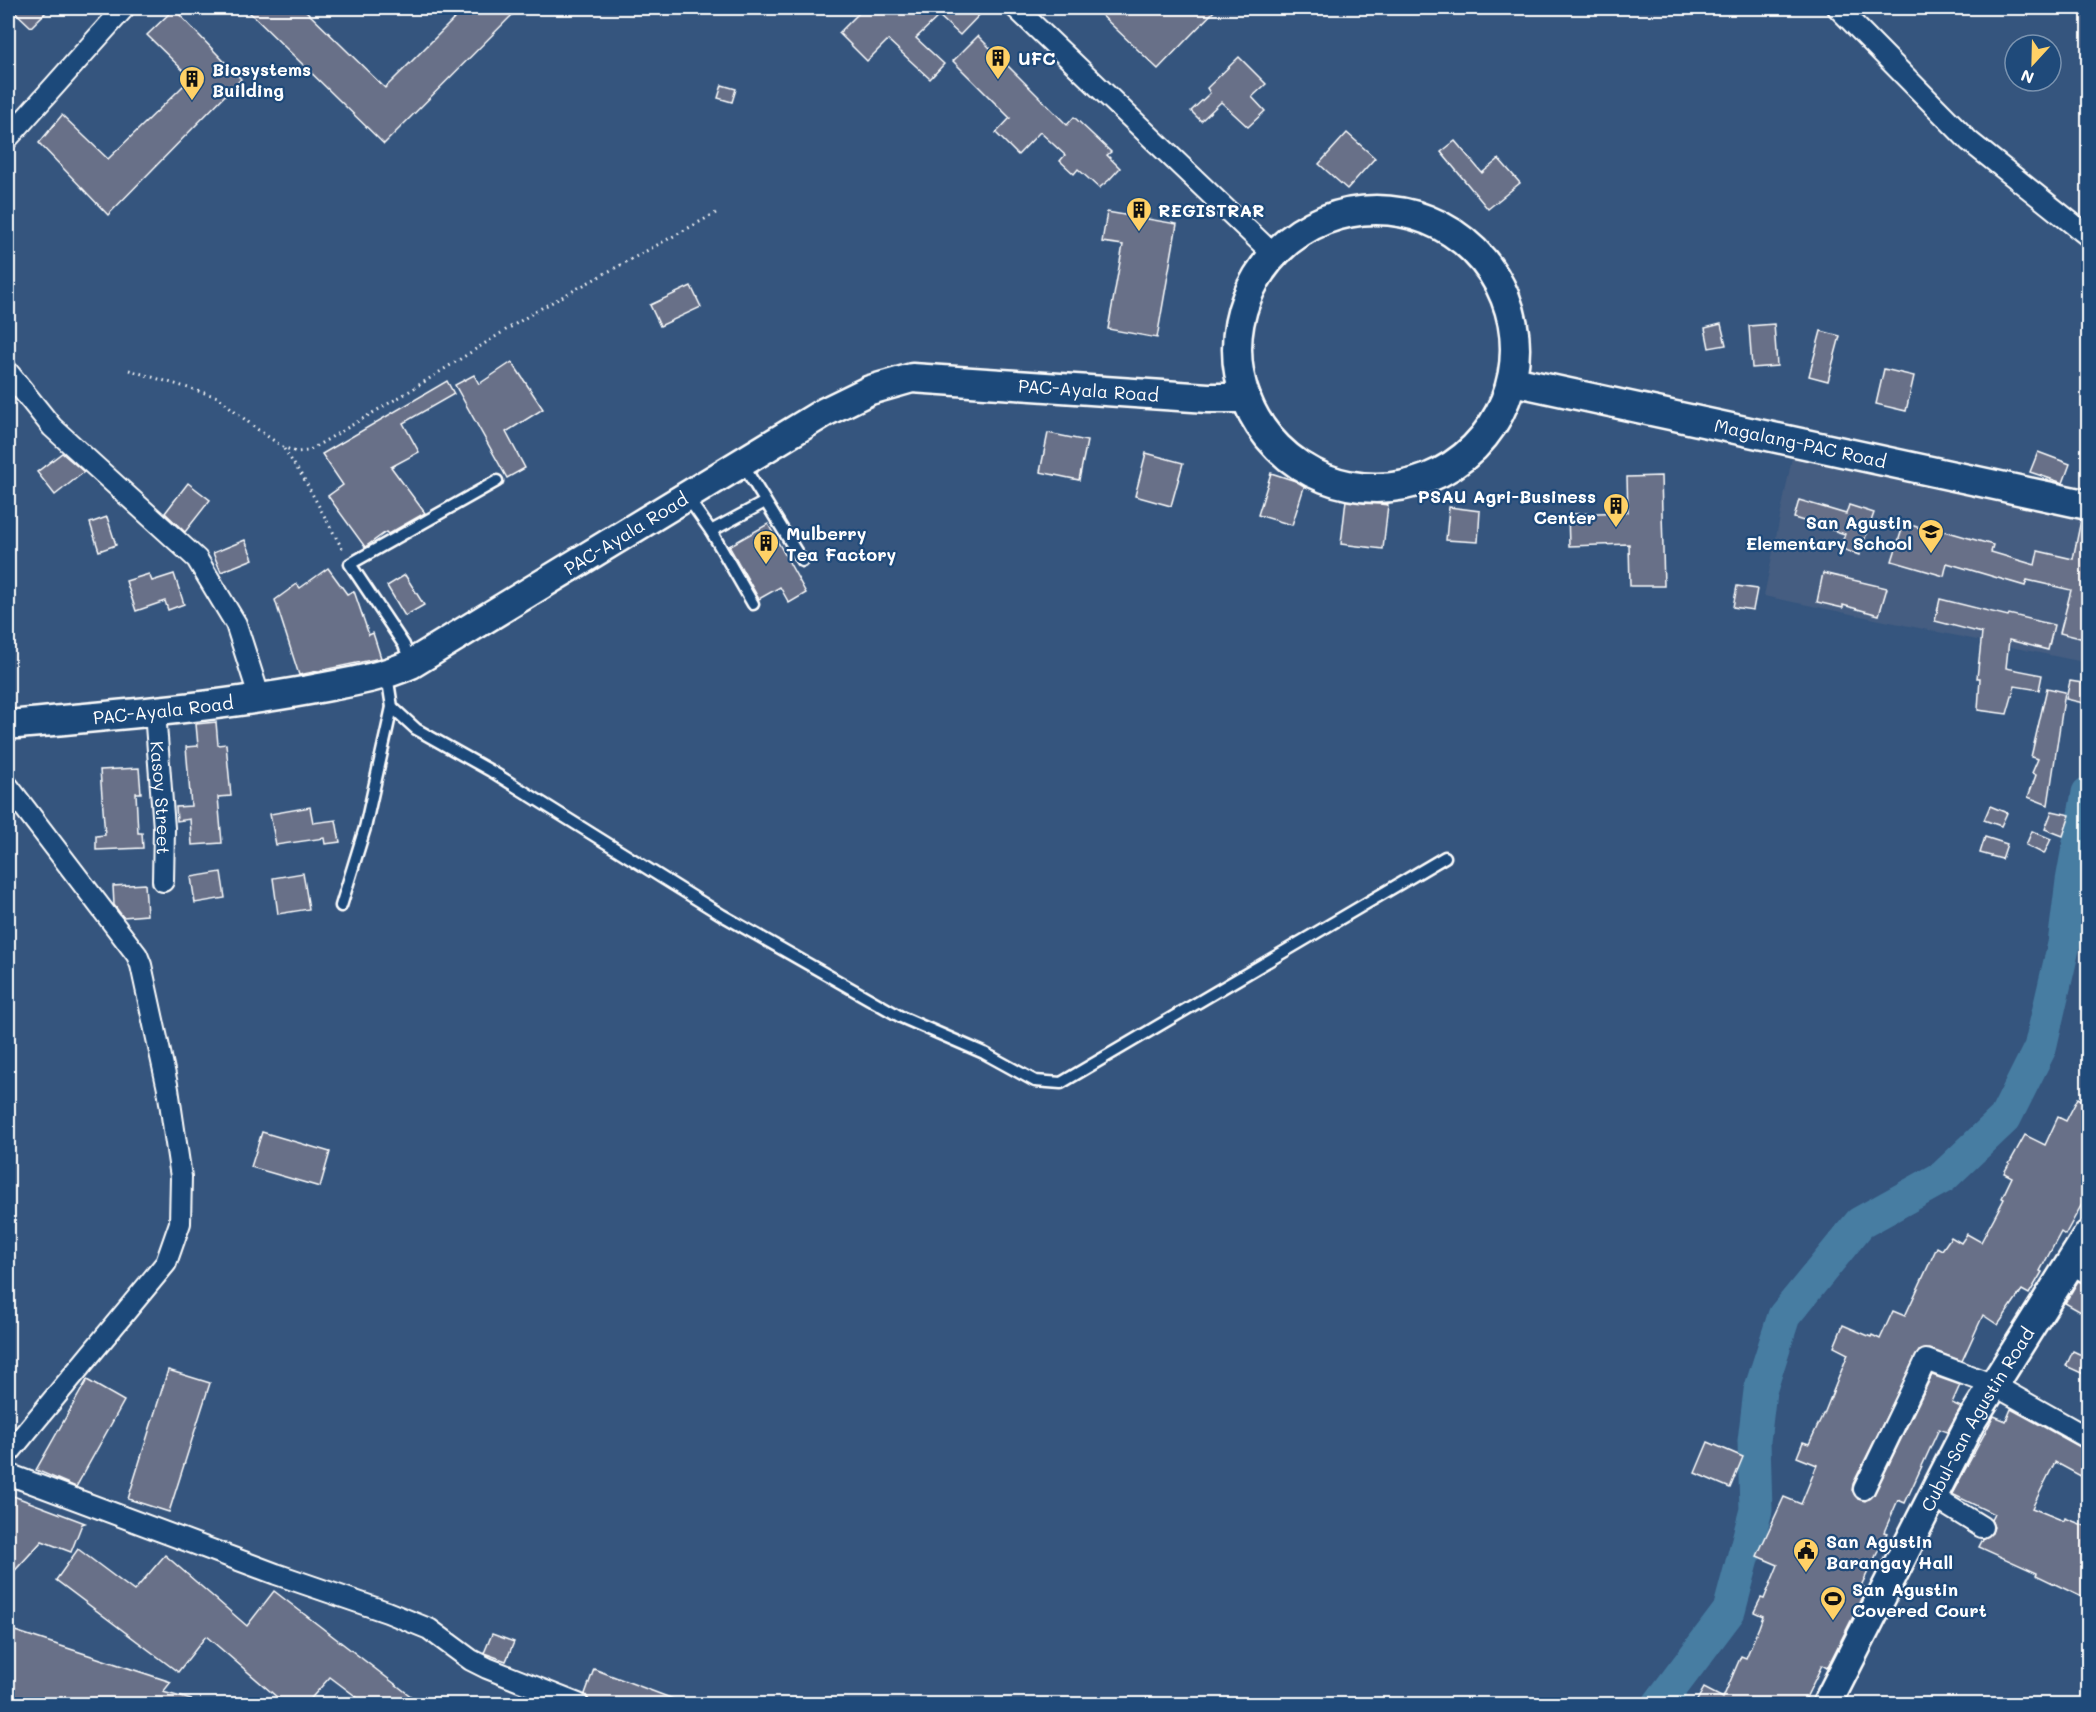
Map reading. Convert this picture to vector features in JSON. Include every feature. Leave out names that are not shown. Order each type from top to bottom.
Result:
[{"type":"street","points":[[8,138],[124,8]]},
{"type":"street","points":[[1016,8],[1273,255]]},
{"type":"street","points":[[1838,8],[1968,141],[2088,236]]},
{"type":"street","points":[[1398,211],[1441,226],[1478,254],[1503,291],[1515,335],[1513,381],[1496,422],[1468,455],[1429,478],[1386,488],[1342,484],[1301,466],[1268,437],[1245,398],[1236,348],[1246,298],[1273,255],[1309,226],[1352,212],[1398,211]]},
{"type":"street","points":[[8,372],[52,427],[197,559],[236,624],[260,699]]},
{"type":"street","name":"PAC-Ayala Road","points":[[8,725],[155,712],[260,699],[399,669],[825,412],[870,390],[912,378],[1208,398],[1245,398]]},
{"type":"street","name":"Magalang-PAC Road","points":[[1513,381],[2088,505]]},
{"type":"street","name":"Kasoy Street","points":[[155,712],[164,828],[163,881]]},
{"type":"street","points":[[8,786],[136,955],[141,965],[168,1089],[181,1177],[180,1223],[166,1263],[8,1454]]},
{"type":"street","name":"Cubul-San Agustin Road","points":[[1827,1704],[1970,1424],[1994,1385],[2079,1268],[2088,1234]]},
{"type":"street","points":[[1864,1489],[1926,1360],[1994,1385],[2088,1438]]},
{"type":"street","points":[[8,1474],[246,1563],[387,1612],[429,1629],[471,1660],[487,1668],[578,1704]]},
{"type":"street","points":[[1932,1496],[1982,1527]]},
{"type":"lane","points":[[742,463],[802,561]]},
{"type":"lane","points":[[341,906],[366,828],[404,645],[350,564],[497,481]]},
{"type":"lane","points":[[687,496],[711,531],[753,604]]},
{"type":"lane","points":[[711,531],[765,502]]},
{"type":"lane","points":[[392,707],[416,729],[491,771],[722,915],[901,1017],[984,1053],[1035,1081],[1061,1083],[1445,857]]},
{"type":"path","points":[[129,370],[218,398],[283,447],[296,452],[308,451],[408,392],[536,311],[716,213]]},
{"type":"path","points":[[283,447],[304,479],[350,564]]},
{"type":"shaded area","name":"San Agustin Elementary School","points":[[1793,453],[2088,513],[2088,663],[1764,596]]},
{"type":"building","points":[[11,8],[50,8],[31,27]]},
{"type":"building","points":[[245,8],[303,8],[385,88],[465,8],[519,8],[384,144]]},
{"type":"building","points":[[864,8],[986,8],[960,35],[939,16],[916,38],[944,64],[930,79],[888,40],[867,61],[839,33]]},
{"type":"building","points":[[1094,8],[1217,8],[1158,69]]},
{"type":"building","name":"Biosystems Building","points":[[174,9],[241,79],[108,215],[39,143],[62,115],[108,159],[179,90],[191,78],[147,35]]},
{"type":"building","points":[[978,36],[1067,125],[1074,117],[1111,152],[1107,155],[1120,168],[1109,180],[1099,188],[1078,169],[1074,174],[1060,161],[1065,155],[1040,132],[1018,155],[996,133],[1010,118],[953,61]]},
{"type":"building","points":[[1239,57],[1266,84],[1252,97],[1265,111],[1248,127],[1221,102],[1201,121],[1191,111],[1210,93],[1207,88]]},
{"type":"building","points":[[722,85],[736,89],[732,102],[718,98]]},
{"type":"building","points":[[1347,133],[1375,158],[1347,189],[1319,164]]},
{"type":"building","points":[[1455,141],[1482,173],[1499,159],[1520,183],[1488,209],[1441,152]]},
{"type":"building","points":[[1107,212],[1177,224],[1157,338],[1108,329],[1123,245],[1102,242]]},
{"type":"building","points":[[691,286],[701,307],[660,326],[650,305]]},
{"type":"building","points":[[1721,324],[1726,345],[1709,348],[1705,328]]},
{"type":"building","points":[[1774,324],[1777,366],[1752,368],[1749,326]]},
{"type":"building","points":[[1821,331],[1840,336],[1828,381],[1809,376]]},
{"type":"building","points":[[512,362],[543,409],[506,432],[525,468],[507,478],[455,385],[474,375],[479,384]]},
{"type":"building","points":[[1884,369],[1914,376],[1906,411],[1876,404]]},
{"type":"building","points":[[447,381],[454,394],[403,423],[419,452],[391,467],[425,513],[388,534],[386,532],[365,547],[328,496],[343,485],[322,454]]},
{"type":"building","points":[[1048,433],[1087,441],[1079,480],[1040,472]]},
{"type":"building","points":[[2038,452],[2070,464],[2063,483],[2030,472]]},
{"type":"building","points":[[62,453],[84,472],[55,495],[37,472]]},
{"type":"building","points":[[1146,453],[1183,463],[1171,506],[1135,496]]},
{"type":"building","points":[[1271,473],[1305,484],[1292,525],[1258,515]]},
{"type":"building","name":"PSAU Agri-Business Center","points":[[1661,476],[1664,586],[1630,586],[1629,544],[1569,546],[1568,514],[1628,512],[1627,477]]},
{"type":"building","points":[[188,483],[210,500],[185,532],[165,513]]},
{"type":"building","points":[[1346,500],[1388,505],[1383,549],[1341,544]]},
{"type":"building","points":[[1799,500],[1846,514],[1849,505],[1874,513],[1859,555],[1840,548],[1845,534],[1794,518]]},
{"type":"building","points":[[1449,507],[1480,511],[1478,542],[1446,540]]},
{"type":"building","points":[[107,517],[116,545],[99,551],[90,523]]},
{"type":"building","points":[[2081,520],[2088,521],[2088,640],[2060,633],[2071,590],[2027,580],[2025,586],[1947,563],[1944,576],[1892,561],[1904,523],[1930,531],[1931,527],[1993,545],[1991,552],[2035,565],[2038,551],[2073,559]]},
{"type":"building","name":"Mulberry Tea Factory","points":[[768,524],[806,593],[789,603],[780,587],[759,599],[729,546]]},
{"type":"building","points":[[245,540],[253,559],[221,572],[213,553]]},
{"type":"building","points":[[328,568],[347,594],[354,591],[369,635],[373,633],[381,658],[299,675],[275,600],[297,584],[300,588]]},
{"type":"building","points":[[1823,573],[1887,588],[1879,615],[1843,605],[1843,608],[1817,602]]},
{"type":"building","points":[[149,574],[152,581],[174,574],[184,604],[168,610],[165,601],[136,611],[126,581]]},
{"type":"building","points":[[405,575],[424,605],[405,616],[387,586]]},
{"type":"building","points":[[1737,586],[1757,589],[1753,610],[1733,607]]},
{"type":"building","points":[[1940,599],[2054,625],[2048,650],[2009,640],[2006,668],[2042,675],[2039,690],[2015,686],[2007,714],[1978,710],[1980,678],[1977,678],[1982,633],[1935,621]]},
{"type":"building","points":[[2070,681],[2088,684],[2088,704],[2066,699]]},
{"type":"building","points":[[2047,688],[2065,692],[2048,805],[2028,797],[2036,775],[2032,773],[2038,759],[2031,757]]},
{"type":"building","points":[[216,722],[218,745],[226,744],[231,796],[218,797],[222,843],[192,845],[190,819],[177,821],[176,807],[191,806],[186,747],[198,746],[196,724]]},
{"type":"building","points":[[139,768],[141,793],[136,793],[138,833],[142,833],[143,848],[96,850],[96,836],[105,835],[100,770]]},
{"type":"building","points":[[1990,806],[2007,813],[2001,826],[1984,820]]},
{"type":"building","points":[[310,807],[313,823],[336,820],[340,842],[325,844],[324,838],[276,845],[270,814]]},
{"type":"building","points":[[2052,811],[2070,815],[2063,836],[2045,829]]},
{"type":"building","points":[[2032,831],[2051,839],[2044,854],[2026,845]]},
{"type":"building","points":[[1985,837],[2007,844],[2002,859],[1980,853]]},
{"type":"building","points":[[221,872],[225,898],[195,903],[191,877]]},
{"type":"building","points":[[303,873],[309,909],[278,914],[273,878]]},
{"type":"building","points":[[145,884],[147,915],[123,917],[114,905],[113,886]]},
{"type":"building","points":[[2078,1098],[2088,1104],[2088,1193],[2065,1235],[2061,1232],[2029,1294],[2022,1290],[1998,1325],[1983,1315],[1962,1361],[1930,1349],[1919,1351],[1853,1484],[1852,1490],[1858,1499],[1865,1501],[1874,1495],[1932,1375],[1960,1385],[1952,1403],[1961,1407],[1947,1432],[1939,1429],[1905,1503],[1898,1500],[1884,1532],[1887,1533],[1861,1586],[1867,1589],[1827,1668],[1822,1665],[1803,1704],[1695,1704],[1704,1688],[1723,1698],[1741,1656],[1746,1658],[1759,1627],[1763,1616],[1754,1612],[1761,1598],[1764,1599],[1778,1565],[1757,1556],[1784,1497],[1801,1504],[1817,1465],[1797,1457],[1803,1442],[1809,1444],[1824,1414],[1848,1354],[1834,1347],[1843,1325],[1880,1339],[1893,1311],[1905,1316],[1937,1247],[1942,1250],[1951,1237],[1961,1243],[1967,1234],[1981,1242],[2004,1199],[2002,1198],[2012,1177],[2004,1173],[2025,1135],[2045,1145],[2058,1117],[2066,1121]]},
{"type":"building","points":[[262,1132],[330,1152],[320,1187],[251,1167]]},
{"type":"building","points":[[2078,1281],[2088,1285],[2088,1316],[2065,1303]]},
{"type":"building","points":[[2073,1351],[2088,1358],[2088,1376],[2066,1366]]},
{"type":"building","points":[[168,1370],[210,1383],[169,1512],[128,1499]]},
{"type":"building","points":[[87,1380],[124,1401],[76,1487],[36,1470]]},
{"type":"building","points":[[2011,1409],[2088,1450],[2088,1480],[2055,1462],[2032,1508],[2064,1521],[2065,1518],[2088,1527],[2088,1600],[2036,1575],[2037,1573],[1979,1547],[1983,1539],[1992,1533],[1994,1527],[1991,1520],[1994,1514],[1952,1494],[1994,1416],[2006,1421]]},
{"type":"building","points":[[1708,1442],[1743,1457],[1730,1488],[1695,1473]]},
{"type":"building","points":[[8,1494],[85,1523],[82,1524],[71,1552],[42,1541],[8,1578]]},
{"type":"building","points":[[78,1549],[134,1591],[165,1555],[247,1626],[274,1591],[421,1704],[366,1704],[330,1677],[306,1704],[285,1704],[206,1636],[178,1672],[56,1580]]},
{"type":"building","points":[[15,1631],[171,1682],[163,1692],[192,1700],[191,1704],[8,1704],[8,1655]]},
{"type":"building","points":[[492,1634],[514,1642],[506,1661],[484,1653]]},
{"type":"building","points":[[594,1669],[684,1704],[597,1704],[590,1702],[585,1694]]},
{"type":"waterway","points":[[1659,1704],[1729,1611],[1756,1510],[1754,1441],[1760,1391],[1784,1316],[1860,1223],[1943,1177],[2005,1118],[2040,1048],[2064,944],[2072,881],[2088,793]]},
{"type":"place","name":"UFC","points":[[998,81]]},
{"type":"place","name":"Biosystems Building","points":[[192,102]]},
{"type":"place","name":"REGISTRAR","points":[[1139,233]]},
{"type":"place","name":"PSAU Agri-Business Center","points":[[1616,529]]},
{"type":"place","name":"San Agustin Elementary School","points":[[1931,555]]},
{"type":"place","name":"Mulberry Tea Factory","points":[[766,566]]},
{"type":"place","name":"San Agustin Barangay Hall","points":[[1806,1574]]},
{"type":"place","name":"San Agustin Covered Court","points":[[1833,1622]]}]
